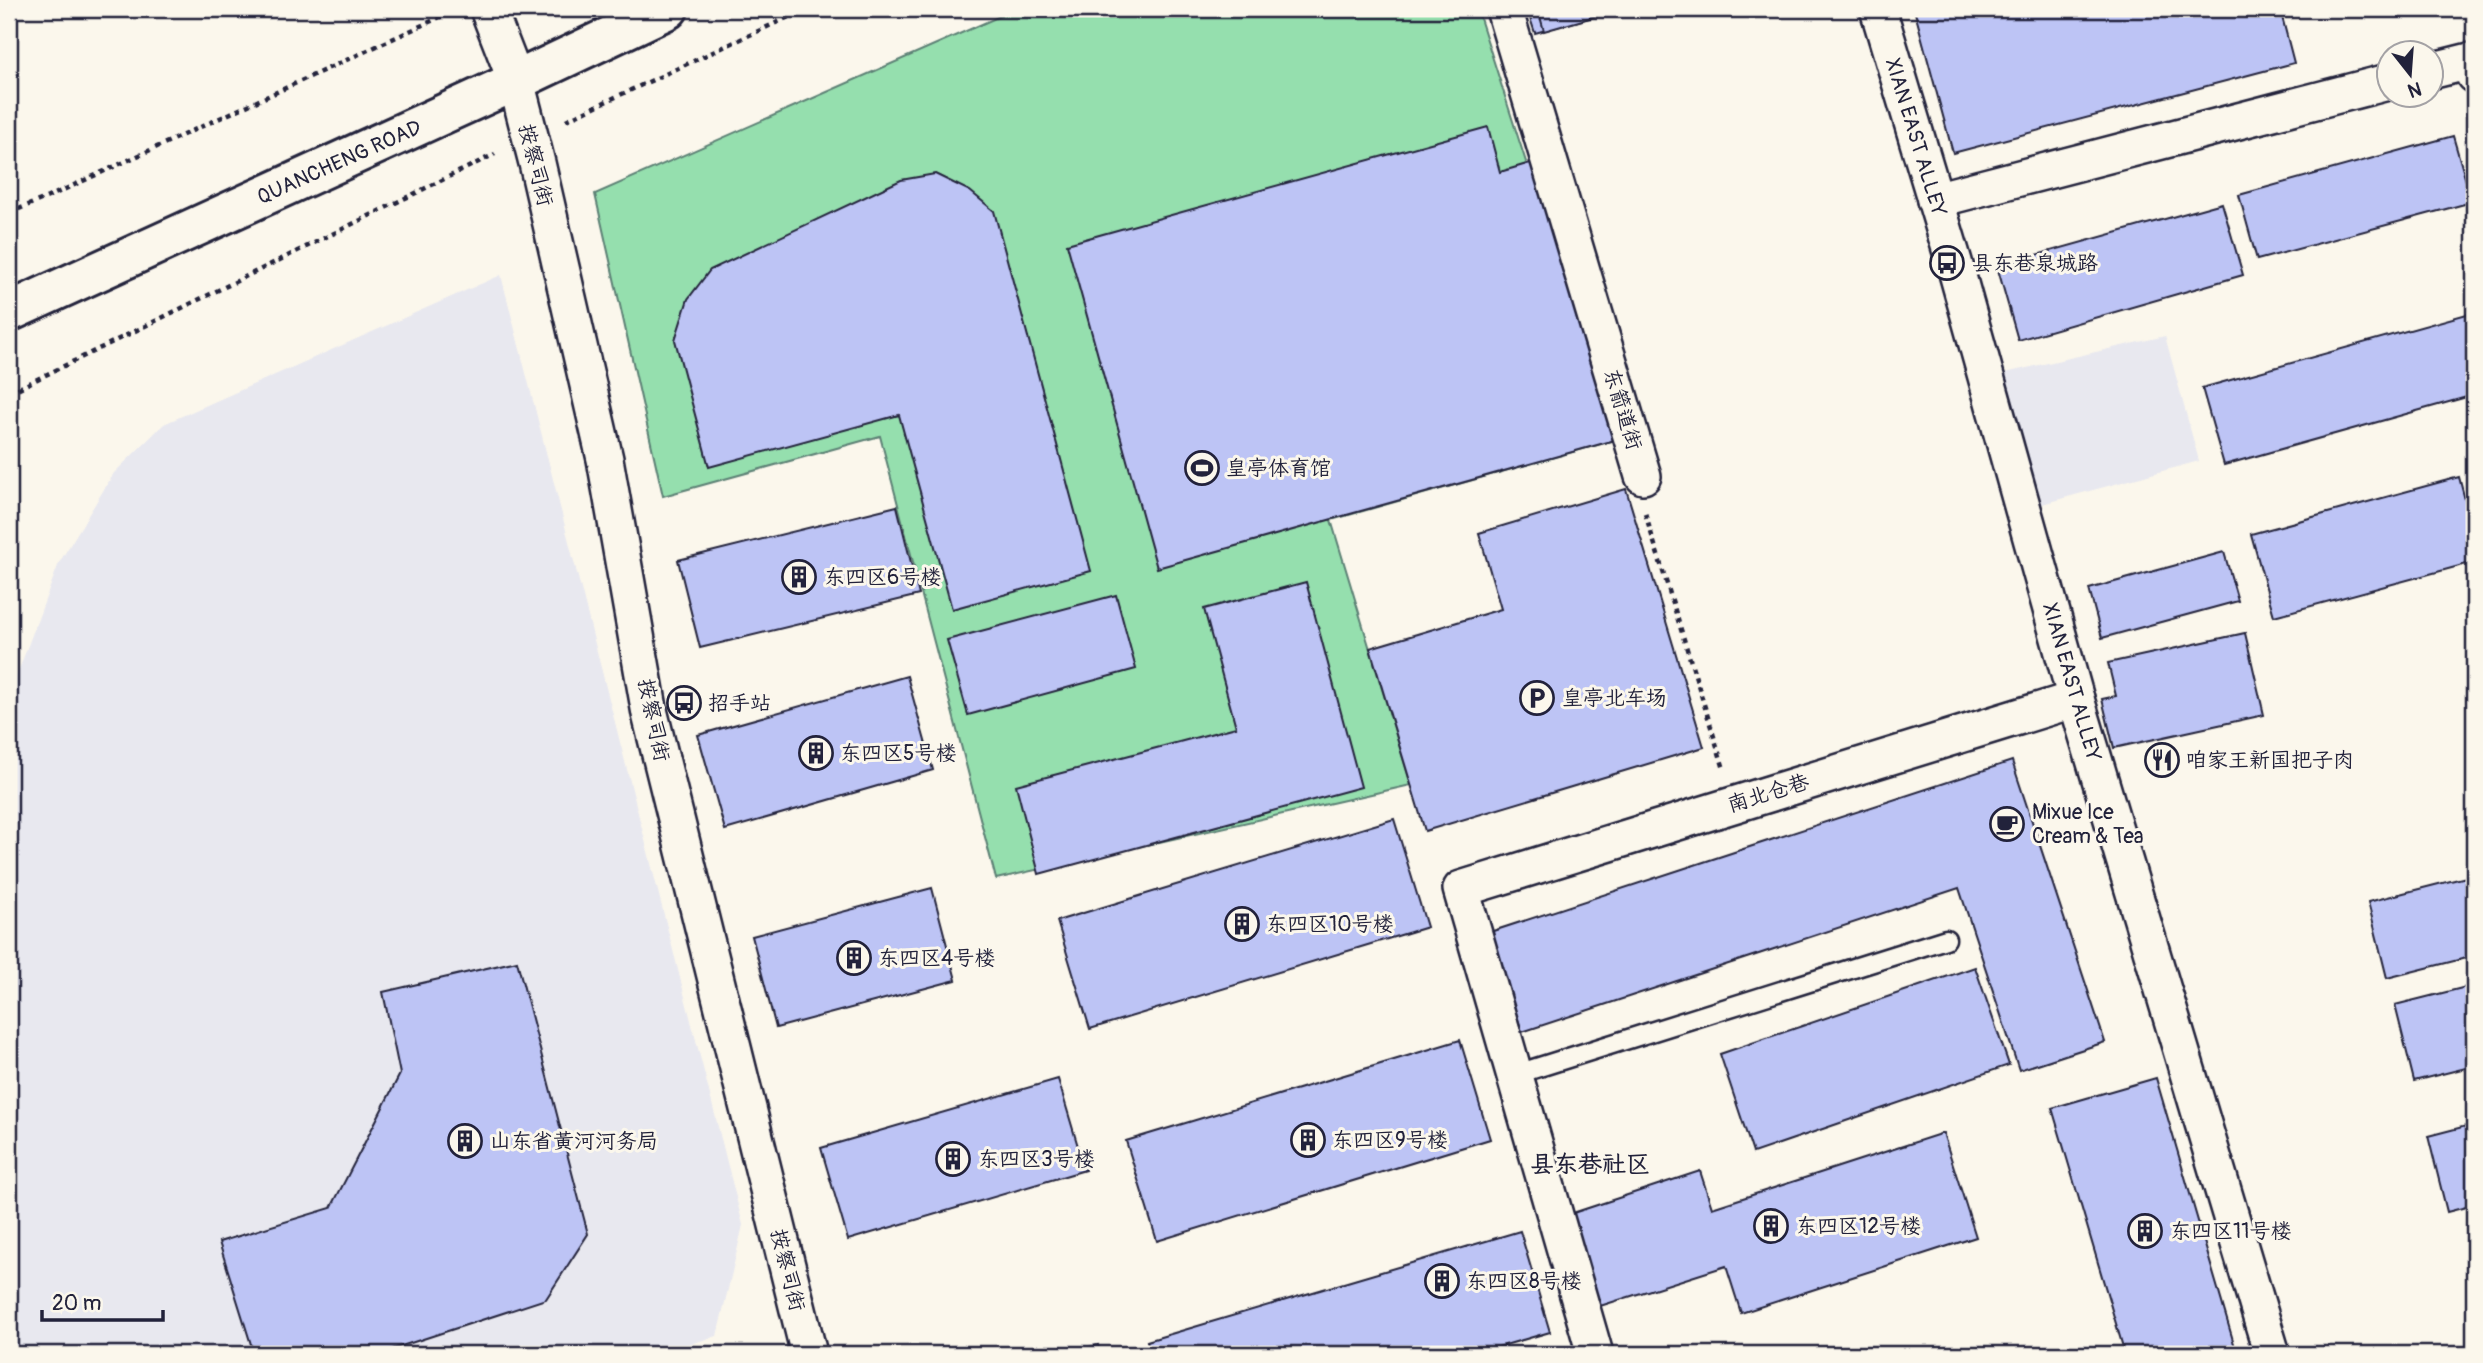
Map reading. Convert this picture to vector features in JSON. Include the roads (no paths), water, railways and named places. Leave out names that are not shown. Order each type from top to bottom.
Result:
[{"type":"main road","name":"QUANCHENG ROAD","points":[[9,312],[668,9]]},
{"type":"street","name":"按察司街","points":[[488,9],[516,81],[537,163],[605,459],[650,714],[809,1354]]},
{"type":"street","name":"东箭道街","points":[[1504,9],[1643,476]]},
{"type":"street","name":"XIAN EAST ALLEY","points":[[1878,9],[1935,200],[2076,699],[2272,1354]]},
{"type":"street","points":[[2444,68],[2470,61],[2474,75]]},
{"type":"street","points":[[1935,200],[2374,86]]},
{"type":"street","name":"南北仓巷","points":[[1514,1075],[1461,889],[2076,699]]},
{"type":"street","points":[[1514,1075],[1595,1354]]},
{"type":"lane","points":[[1514,1075],[1946,939]]},
{"type":"place","name":"县东巷泉城路","points":[[1947,263]]},
{"type":"place","name":"皇亭体育馆","points":[[1202,468]]},
{"type":"place","name":"东四区6号楼","points":[[799,577]]},
{"type":"place","name":"皇亭北车场","points":[[1537,698]]},
{"type":"place","name":"招手站","points":[[684,703]]},
{"type":"place","name":"东四区5号楼","points":[[816,753]]},
{"type":"place","name":"咱家王新国把子肉","points":[[2162,760]]},
{"type":"place","name":"Mixue Ice Cream & Tea","points":[[2007,824]]},
{"type":"place","name":"东四区10号楼","points":[[1242,924]]},
{"type":"place","name":"东四区4号楼","points":[[854,958]]},
{"type":"place","name":"东四区9号楼","points":[[1308,1140]]},
{"type":"place","name":"山东省黄河河务局","points":[[465,1141]]},
{"type":"place","name":"东四区3号楼","points":[[953,1159]]},
{"type":"place","name":"东四区12号楼","points":[[1771,1226]]},
{"type":"place","name":"东四区11号楼","points":[[2145,1231]]},
{"type":"place","name":"东四区8号楼","points":[[1442,1281]]},
{"type":"district","name":"县东巷社区","points":[[1590,1164]]}]
